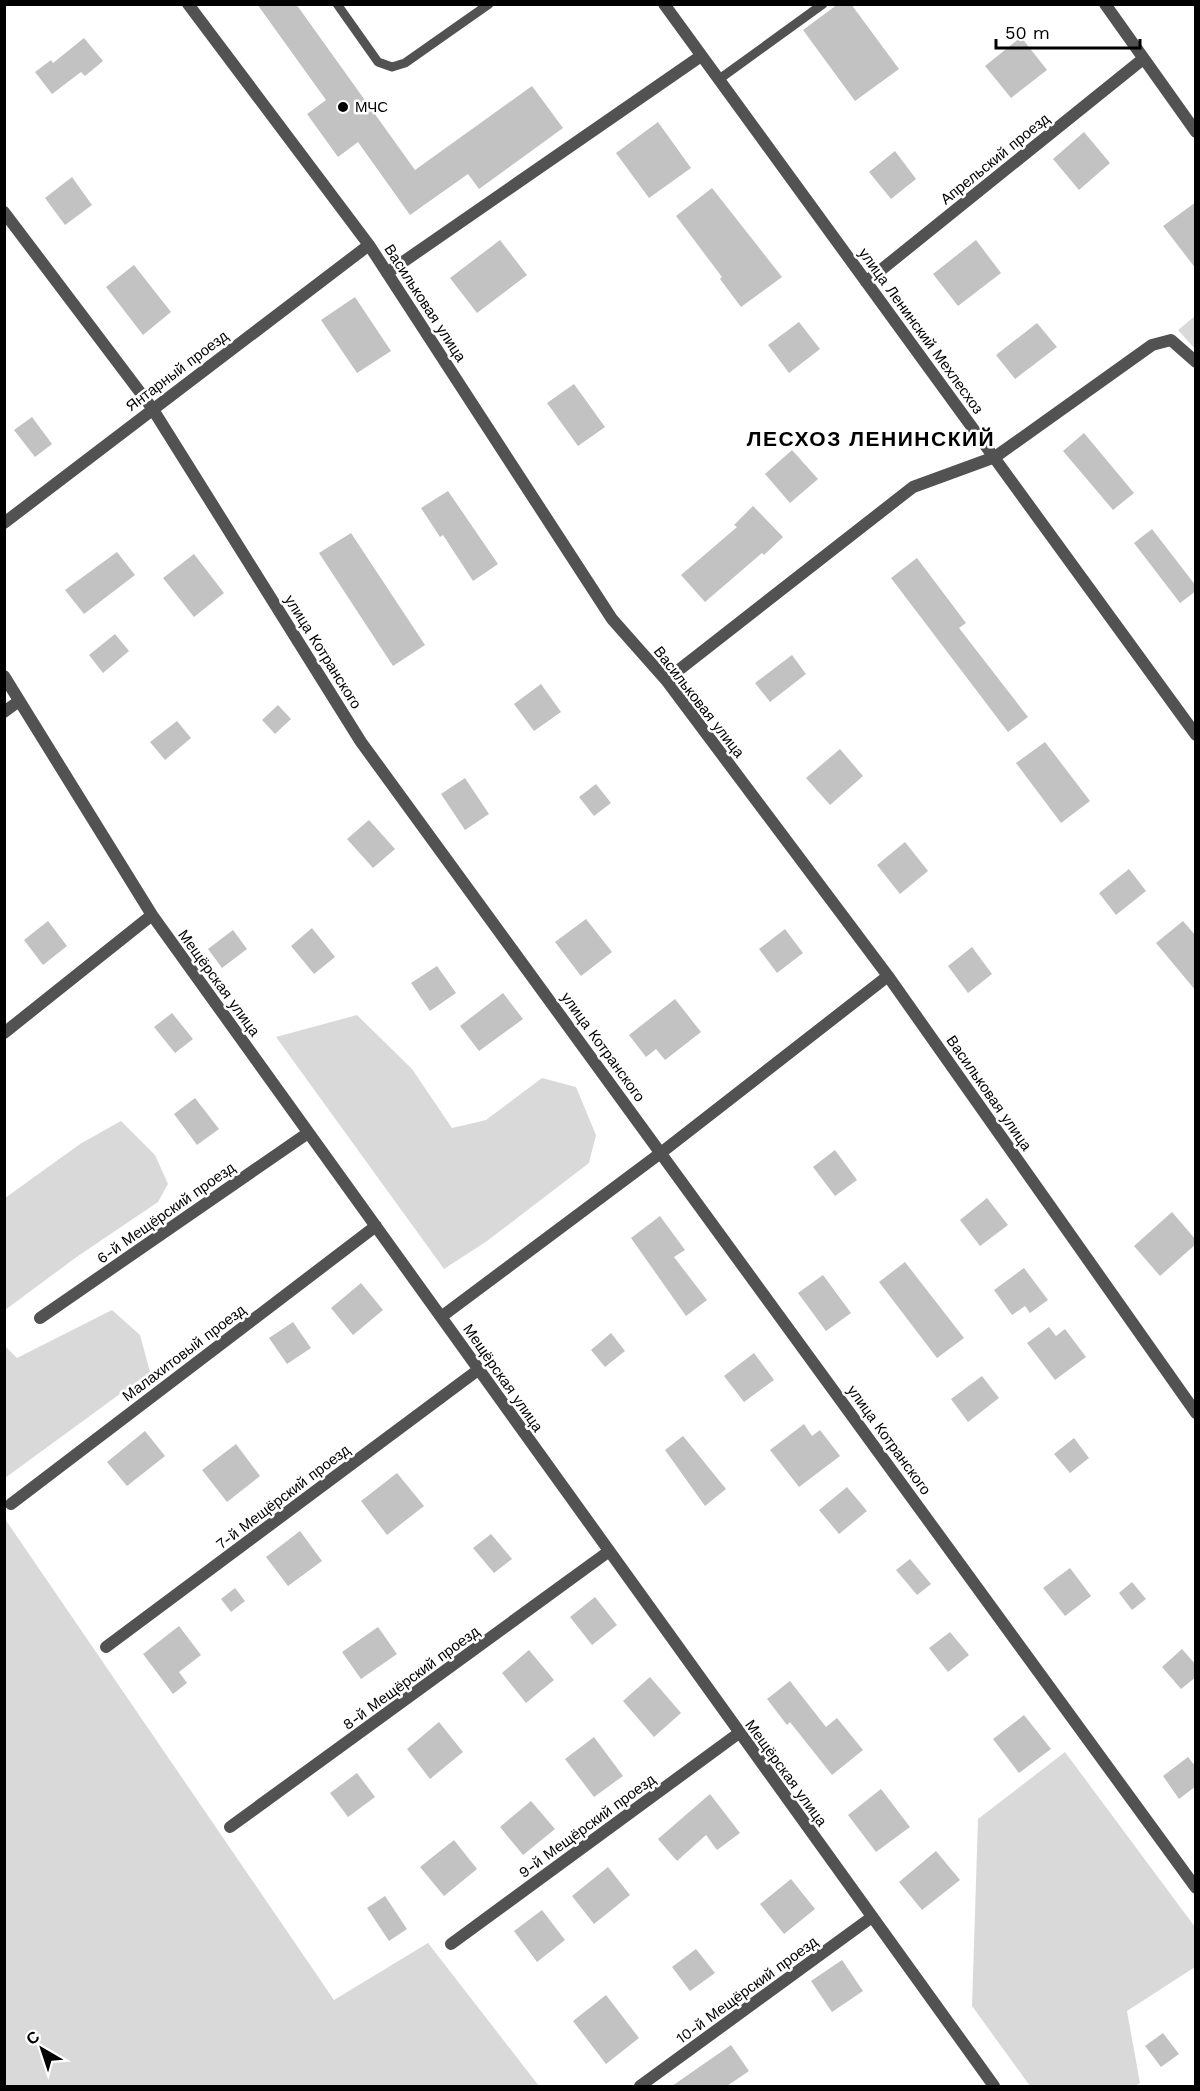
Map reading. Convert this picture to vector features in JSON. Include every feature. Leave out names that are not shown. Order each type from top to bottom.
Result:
[{"type":"street","name":"Васильковая улица","points":[[188,4],[369,245],[612,619],[666,680],[888,976],[1196,1413]]},
{"type":"street","name":"улица Ленинский Мехлесхоз","points":[[664,4],[1196,735]]},
{"type":"street","points":[[1105,4],[1196,132]]},
{"type":"street","points":[[387,273],[701,56]]},
{"type":"street","name":"Апрельский проезд","points":[[866,282],[1143,59]]},
{"type":"street","name":"улица Котранского","points":[[4,212],[152,408],[361,742],[662,1152],[1196,1888]]},
{"type":"street","name":"Янтарный проезд","points":[[4,524],[152,408],[369,245]]},
{"type":"street","points":[[666,680],[913,487],[995,457],[1152,345],[1171,340],[1196,362]]},
{"type":"street","name":"Мещёрская улица","points":[[4,676],[152,915],[994,2086]]},
{"type":"street","points":[[4,712],[19,700]]},
{"type":"street","points":[[4,1032],[152,915]]},
{"type":"street","points":[[441,1317],[662,1152],[888,976]]},
{"type":"street","name":"6-й Мещёрский проезд","points":[[40,1318],[308,1133]]},
{"type":"street","name":"Малахитовый проезд","points":[[11,1504],[376,1226]]},
{"type":"street","name":"7-й Мещёрский проезд","points":[[106,1647],[478,1370]]},
{"type":"street","name":"8-й Мещёрский проезд","points":[[230,1827],[608,1552]]},
{"type":"street","name":"9-й Мещёрский проезд","points":[[452,1944],[740,1733]]},
{"type":"street","name":"10-й Мещёрский проезд","points":[[640,2086],[872,1917]]},
{"type":"lane","points":[[337,4],[378,62],[392,67],[405,63],[485,6]]},
{"type":"lane","points":[[718,80],[823,4]]},
{"type":"shaded area","points":[[1195,316],[1195,349],[1178,330]]},
{"type":"shaded area","points":[[357,1015],[412,1069],[452,1128],[486,1120],[542,1078],[576,1087],[596,1135],[589,1163],[487,1241],[444,1269],[276,1037]]},
{"type":"shaded area","points":[[121,1121],[155,1155],[168,1184],[158,1202],[78,1256],[5,1310],[5,1198],[80,1144]]},
{"type":"shaded area","points":[[112,1310],[140,1335],[150,1372],[5,1478],[5,1346],[17,1358]]},
{"type":"shaded area","points":[[5,1519],[334,2000],[428,1943],[539,2086],[5,2086]]},
{"type":"shaded area","points":[[1065,1752],[1195,1927],[1195,1967],[1127,2011],[1140,2083],[1135,2086],[1030,2086],[972,2006],[978,1819]]},
{"type":"building","name":"МЧС","points":[[257,4],[296,4],[415,170],[532,86],[563,128],[479,189],[468,174],[410,215],[358,142],[338,157],[307,114],[326,100]]},
{"type":"building","points":[[838,4],[851,4],[899,69],[855,101],[803,30]]},
{"type":"building","points":[[1021,37],[1047,70],[1011,98],[985,66]]},
{"type":"building","points":[[84,38],[103,61],[85,76],[81,72],[52,94],[35,72],[51,60],[53,63]]},
{"type":"building","points":[[658,122],[691,168],[649,198],[616,153]]},
{"type":"building","points":[[1084,132],[1110,163],[1079,190],[1053,159]]},
{"type":"building","points":[[895,151],[916,179],[891,199],[869,172]]},
{"type":"building","points":[[72,177],[92,205],[65,225],[45,198]]},
{"type":"building","points":[[712,188],[782,277],[741,307],[720,279],[722,277],[676,216]]},
{"type":"building","points":[[1196,202],[1196,269],[1163,226]]},
{"type":"building","points":[[500,240],[527,275],[477,313],[450,278]]},
{"type":"building","points":[[976,240],[1001,273],[958,306],[933,274]]},
{"type":"building","points":[[134,265],[171,312],[143,335],[106,287]]},
{"type":"building","points":[[355,297],[391,351],[357,373],[321,320]]},
{"type":"building","points":[[799,322],[820,349],[789,373],[768,345]]},
{"type":"building","points":[[1037,323],[1057,347],[1015,379],[996,355]]},
{"type":"building","points":[[574,384],[605,427],[578,446],[547,403]]},
{"type":"building","points":[[32,417],[52,444],[35,457],[14,430]]},
{"type":"building","points":[[1084,433],[1134,493],[1113,510],[1063,451]]},
{"type":"building","points":[[792,450],[818,479],[790,503],[765,474]]},
{"type":"building","points":[[448,491],[498,564],[473,581],[443,535],[440,537],[421,508]]},
{"type":"building","points":[[753,506],[783,537],[705,602],[681,575],[737,527],[734,525]]},
{"type":"building","points":[[1152,529],[1196,586],[1196,591],[1180,603],[1134,543]]},
{"type":"building","points":[[351,533],[425,645],[393,666],[319,553]]},
{"type":"building","points":[[117,552],[135,575],[84,614],[65,590]]},
{"type":"building","points":[[194,554],[224,593],[194,617],[163,578]]},
{"type":"building","points":[[917,558],[966,623],[959,628],[1028,717],[1008,732],[891,578]]},
{"type":"building","points":[[115,634],[129,651],[103,673],[89,655]]},
{"type":"building","points":[[792,655],[806,674],[770,702],[755,683]]},
{"type":"building","points":[[541,684],[561,712],[534,731],[514,704]]},
{"type":"building","points":[[278,705],[291,719],[275,734],[262,720]]},
{"type":"building","points":[[177,721],[191,738],[165,760],[150,742]]},
{"type":"building","points":[[1045,742],[1090,801],[1061,823],[1016,763]]},
{"type":"building","points":[[840,749],[863,776],[830,805],[806,778]]},
{"type":"building","points":[[465,778],[489,814],[465,830],[441,794]]},
{"type":"building","points":[[596,784],[611,803],[594,816],[579,797]]},
{"type":"building","points":[[369,820],[395,849],[373,868],[347,839]]},
{"type":"building","points":[[905,842],[928,871],[900,894],[877,865]]},
{"type":"building","points":[[1129,869],[1146,891],[1116,915],[1099,893]]},
{"type":"building","points":[[586,919],[612,952],[581,976],[555,942]]},
{"type":"building","points":[[48,921],[67,946],[43,965],[24,940]]},
{"type":"building","points":[[1183,921],[1196,936],[1196,991],[1156,943]]},
{"type":"building","points":[[312,928],[335,957],[314,974],[291,946]]},
{"type":"building","points":[[785,929],[803,953],[777,973],[759,949]]},
{"type":"building","points":[[233,930],[247,949],[222,968],[208,949]]},
{"type":"building","points":[[972,947],[992,974],[968,993],[948,966]]},
{"type":"building","points":[[437,966],[456,993],[430,1011],[411,983]]},
{"type":"building","points":[[503,993],[523,1019],[479,1051],[460,1026]]},
{"type":"building","points":[[675,999],[701,1032],[665,1060],[656,1049],[646,1057],[629,1035]]},
{"type":"building","points":[[172,1013],[193,1039],[175,1053],[154,1027]]},
{"type":"building","points":[[195,1098],[219,1129],[197,1145],[174,1114]]},
{"type":"building","points":[[835,1150],[857,1180],[835,1196],[813,1167]]},
{"type":"building","points":[[987,1198],[1008,1225],[980,1246],[960,1220]]},
{"type":"building","points":[[1172,1212],[1196,1240],[1196,1244],[1160,1276],[1134,1246]]},
{"type":"building","points":[[660,1216],[685,1250],[674,1257],[707,1300],[686,1316],[631,1238]]},
{"type":"building","points":[[905,1262],[964,1338],[937,1358],[879,1282]]},
{"type":"building","points":[[1024,1268],[1048,1300],[1030,1313],[1025,1306],[1012,1315],[994,1290]]},
{"type":"building","points":[[823,1275],[851,1313],[826,1331],[798,1293]]},
{"type":"building","points":[[361,1283],[383,1310],[353,1335],[331,1308]]},
{"type":"building","points":[[293,1322],[311,1348],[287,1364],[269,1338]]},
{"type":"building","points":[[1049,1327],[1056,1336],[1065,1329],[1086,1357],[1055,1380],[1027,1343]]},
{"type":"building","points":[[611,1333],[625,1351],[605,1367],[591,1350]]},
{"type":"building","points":[[754,1353],[774,1380],[744,1402],[724,1376]]},
{"type":"building","points":[[982,1376],[999,1398],[968,1422],[951,1399]]},
{"type":"building","points":[[804,1424],[812,1436],[820,1430],[840,1456],[799,1487],[770,1450]]},
{"type":"building","points":[[145,1431],[165,1456],[127,1486],[107,1462]]},
{"type":"building","points":[[683,1436],[726,1489],[705,1506],[665,1450]]},
{"type":"building","points":[[1074,1438],[1089,1458],[1070,1473],[1054,1454]]},
{"type":"building","points":[[236,1444],[260,1476],[227,1502],[202,1470]]},
{"type":"building","points":[[397,1473],[424,1506],[387,1535],[361,1501]]},
{"type":"building","points":[[847,1487],[867,1511],[839,1534],[819,1510]]},
{"type":"building","points":[[300,1531],[322,1561],[288,1586],[266,1557]]},
{"type":"building","points":[[491,1534],[512,1559],[494,1573],[473,1548]]},
{"type":"building","points":[[910,1559],[931,1584],[917,1595],[896,1570]]},
{"type":"building","points":[[1070,1568],[1091,1596],[1065,1616],[1043,1588]]},
{"type":"building","points":[[1132,1582],[1146,1599],[1132,1610],[1119,1593]]},
{"type":"building","points":[[235,1588],[245,1601],[231,1612],[221,1599]]},
{"type":"building","points":[[595,1597],[617,1625],[592,1645],[570,1617]]},
{"type":"building","points":[[179,1626],[201,1655],[179,1672],[187,1683],[173,1694],[143,1654]]},
{"type":"building","points":[[378,1627],[397,1654],[361,1679],[342,1652]]},
{"type":"building","points":[[950,1632],[969,1655],[948,1672],[929,1648]]},
{"type":"building","points":[[1182,1649],[1196,1665],[1196,1677],[1181,1689],[1162,1667]]},
{"type":"building","points":[[529,1650],[554,1680],[526,1703],[502,1673]]},
{"type":"building","points":[[650,1677],[681,1713],[654,1737],[623,1701]]},
{"type":"building","points":[[790,1681],[826,1727],[837,1718],[863,1750],[832,1775],[790,1722],[787,1725],[767,1699]]},
{"type":"building","points":[[1024,1715],[1051,1749],[1019,1773],[993,1739]]},
{"type":"building","points":[[439,1722],[463,1752],[430,1779],[407,1749]]},
{"type":"building","points":[[594,1737],[623,1776],[594,1797],[565,1759]]},
{"type":"building","points":[[1188,1757],[1196,1767],[1196,1786],[1179,1799],[1163,1776]]},
{"type":"building","points":[[357,1773],[375,1797],[348,1817],[330,1793]]},
{"type":"building","points":[[881,1789],[910,1827],[876,1852],[848,1815]]},
{"type":"building","points":[[710,1794],[740,1833],[717,1850],[706,1835],[677,1861],[658,1839]]},
{"type":"building","points":[[531,1801],[555,1829],[523,1855],[500,1827]]},
{"type":"building","points":[[454,1840],[477,1869],[444,1896],[420,1867]]},
{"type":"building","points":[[936,1851],[960,1880],[922,1910],[899,1882]]},
{"type":"building","points":[[608,1867],[630,1895],[594,1924],[572,1896]]},
{"type":"building","points":[[791,1879],[815,1909],[784,1934],[760,1904]]},
{"type":"building","points":[[385,1896],[407,1929],[389,1941],[367,1908]]},
{"type":"building","points":[[542,1910],[565,1940],[537,1962],[514,1931]]},
{"type":"building","points":[[696,1949],[715,1973],[690,1991],[672,1967]]},
{"type":"building","points":[[842,1960],[863,1991],[832,2012],[811,1981]]},
{"type":"building","points":[[606,1995],[639,2038],[606,2064],[573,2021]]},
{"type":"building","points":[[1163,2033],[1179,2054],[1161,2067],[1145,2046]]},
{"type":"building","points":[[731,2045],[749,2071],[727,2086],[672,2086]]},
{"type":"place","name":"МЧС","points":[[343,107]]},
{"type":"district","name":"ЛЕСХОЗ ЛЕНИНСКИЙ","points":[[871,438]]}]
